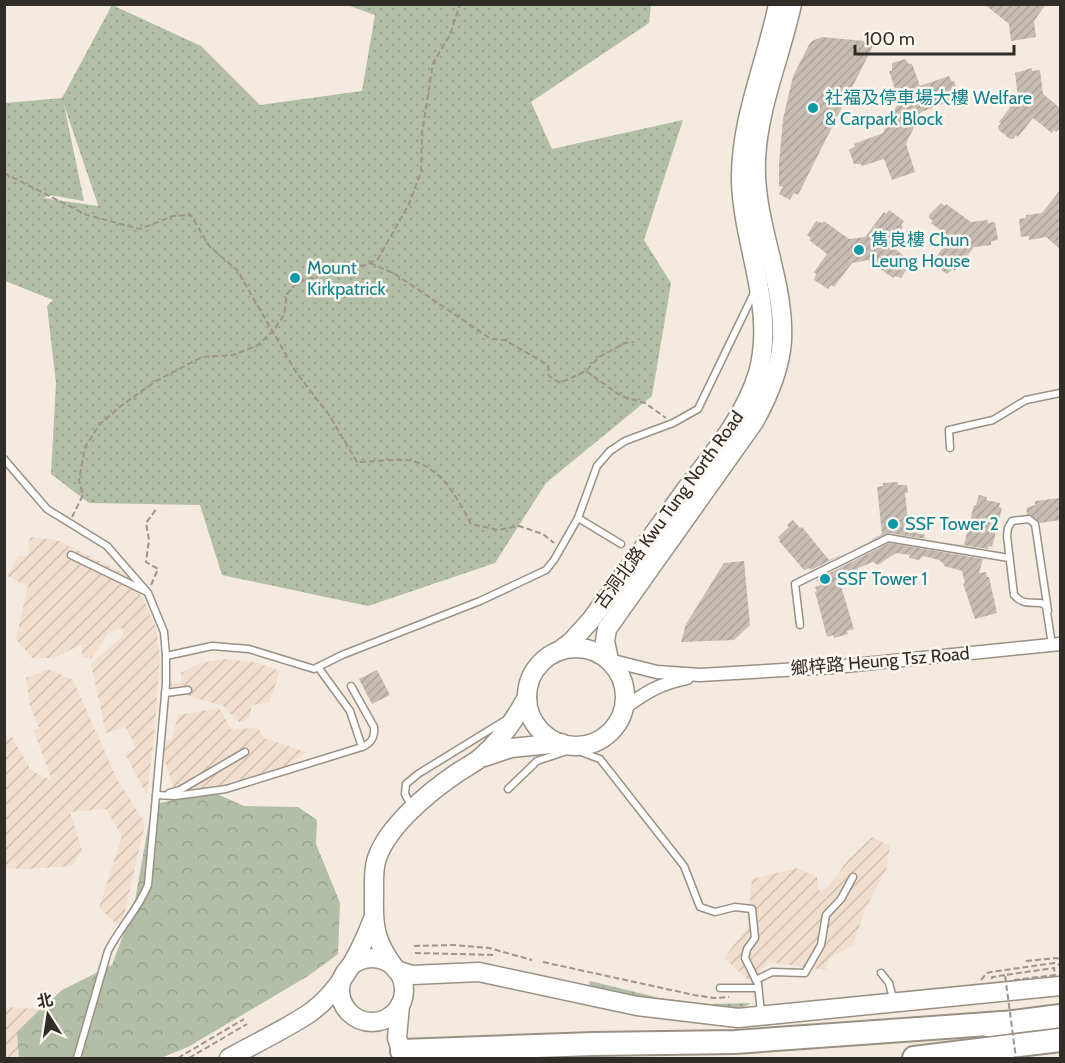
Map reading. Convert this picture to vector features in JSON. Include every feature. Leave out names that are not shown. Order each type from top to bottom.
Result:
[{"type":"highway","points":[[722,1059],[1060,1016]]},
{"type":"highway","points":[[403,1055],[592,1044],[735,1042],[1002,1023]]},
{"type":"highway","points":[[914,1059],[1049,1041]]},
{"type":"highway","points":[[978,1059],[1049,1041]]},
{"type":"main road","name":"古洞北路 Kwu Tung North Road","points":[[402,1000],[404,985],[378,941],[373,917],[376,860],[390,834],[414,808],[439,786],[479,759],[510,727],[527,697],[532,674],[539,664],[571,642],[591,620],[721,443],[743,407],[758,374],[763,353],[763,312],[745,223],[741,156],[745,123],[773,29],[778,4]]},
{"type":"main road","name":"古洞北路 Kwu Tung North Road","points":[[479,759],[511,748],[561,743],[574,746],[596,741],[616,725],[623,710],[625,696],[618,671],[609,660],[605,641],[607,629],[749,430],[765,403],[776,372],[782,343],[781,313],[760,215],[756,161],[760,127],[792,4]]},
{"type":"main road","points":[[559,651],[584,648],[597,652],[609,660]]},
{"type":"main road","points":[[527,697],[528,709],[539,729],[549,738],[561,743]]},
{"type":"main road","name":"古洞北路 Kwu Tung North Road","points":[[342,980],[357,955],[373,917]]},
{"type":"main road","points":[[436,974],[422,976],[412,982],[393,1014],[385,1020],[375,1022],[357,1017],[341,1000],[340,990],[347,970],[355,963],[375,958],[412,975],[479,972],[637,1006],[738,1018],[1060,986]]},
{"type":"main road","points":[[229,1059],[311,1012],[342,980]]},
{"type":"main road","points":[[402,1000],[397,1038],[403,1055]]},
{"type":"main road","points":[[311,1012],[339,1009],[379,1027],[394,1038],[403,1055]]},
{"type":"street","name":"鄉梓路 Heung Tsz Road","points":[[609,660],[657,672],[700,675],[835,667],[1056,645]]},
{"type":"street","name":"鄉梓路 Heung Tsz Road","points":[[623,710],[642,695],[665,682],[700,675]]},
{"type":"lane","points":[[166,656],[212,646],[249,649],[314,669],[532,578],[546,570],[578,518],[597,466],[610,451],[625,441],[673,423],[698,409],[755,291],[756,286],[740,219],[738,175],[741,133],[749,89],[777,28],[799,4]]},
{"type":"lane","points":[[950,448],[950,430],[993,420],[1026,400],[1060,393]]},
{"type":"lane","points":[[4,459],[47,509],[107,546],[148,593],[164,632],[165,693],[148,885],[142,902],[116,935],[108,951],[76,1059]]},
{"type":"lane","points":[[578,518],[621,544]]},
{"type":"lane","points":[[1048,611],[1041,603],[1025,604],[1014,595],[1006,536],[1012,521],[1029,519],[1038,531],[1048,611],[1056,645]]},
{"type":"lane","points":[[801,625],[795,584],[888,538],[1009,558]]},
{"type":"lane","points":[[71,555],[148,593]]},
{"type":"lane","points":[[318,667],[350,711],[362,747]]},
{"type":"lane","points":[[156,795],[175,796],[226,789],[362,747],[373,740],[374,727],[351,686]]},
{"type":"lane","points":[[356,693],[364,688]]},
{"type":"lane","points":[[165,693],[188,690]]},
{"type":"lane","points":[[414,808],[405,794],[406,784],[418,774],[504,720]]},
{"type":"lane","points":[[508,789],[537,761],[573,749],[600,759],[684,866],[700,907],[715,912],[735,907],[752,909],[755,938],[744,958],[756,980],[761,1016]]},
{"type":"lane","points":[[156,795],[180,790],[245,752]]},
{"type":"lane","points":[[756,980],[772,972],[805,973],[821,945],[826,915],[841,899],[853,877]]},
{"type":"lane","points":[[881,973],[889,983],[894,1003]]},
{"type":"lane","points":[[720,988],[758,988]]},
{"type":"path","points":[[69,522],[82,495],[79,480],[85,447],[100,424],[121,406],[156,381],[202,357],[233,355],[258,345],[273,331],[284,315],[287,294],[297,283],[378,259],[409,204],[421,172],[422,133],[433,63],[450,35],[460,4]]},
{"type":"path","points":[[4,173],[87,214],[140,229],[173,216],[190,215],[208,246],[237,270],[296,372],[329,415],[357,462],[412,461],[436,473],[457,498],[471,524],[498,530],[519,526],[543,534],[561,548]]},
{"type":"path","points":[[370,262],[395,274],[491,339],[505,340],[548,365],[549,376],[560,383],[586,372],[599,357],[625,343],[634,342]]},
{"type":"path","points":[[586,372],[621,396],[645,403],[673,423]]},
{"type":"path","points":[[148,593],[158,569],[146,562],[149,540],[146,523],[157,508]]},
{"type":"path","points":[[414,946],[454,945],[489,948],[532,960]]},
{"type":"path","points":[[415,952],[496,955]]},
{"type":"path","points":[[1026,961],[1057,958],[1060,960]]},
{"type":"path","points":[[543,962],[694,995],[714,998],[733,997]]},
{"type":"path","points":[[983,977],[991,972],[1060,964]]},
{"type":"path","points":[[1014,980],[1055,975],[1054,968],[1005,975],[1016,1059]]},
{"type":"path","points":[[178,1059],[244,1019]]},
{"type":"path","points":[[189,1059],[247,1024]]},
{"type":"shaded area","points":[[30,537],[57,540],[127,575],[143,599],[156,628],[160,658],[147,795],[125,754],[136,748],[126,727],[106,733],[91,664],[124,635],[122,628],[109,632],[91,659],[82,657],[82,644],[54,658],[32,658],[16,639],[28,586],[7,576],[18,556],[28,556]]},
{"type":"shaded area","points":[[224,659],[255,662],[280,671],[269,703],[252,705],[249,719],[239,722],[223,706],[186,695],[168,698],[168,684],[181,683],[181,673],[201,663]]},
{"type":"shaded area","points":[[48,669],[73,680],[116,777],[145,824],[121,928],[99,908],[122,836],[106,809],[70,812],[82,851],[72,866],[5,868],[4,740],[12,737],[31,770],[52,781],[34,731],[39,728],[30,705],[26,678]]},
{"type":"shaded area","points":[[219,708],[231,729],[258,728],[264,738],[306,752],[288,766],[203,790],[174,788],[162,753],[164,743],[172,740],[178,715]]},
{"type":"shaded area","points":[[872,837],[890,846],[886,870],[865,909],[853,945],[829,959],[826,970],[768,962],[755,978],[756,987],[724,958],[747,928],[752,879],[797,868],[817,877],[819,891],[827,888],[848,860]]},
{"type":"shaded area","points":[[4,1007],[58,1010],[45,1058],[5,1058]]},
{"type":"green space","points":[[112,5],[201,46],[260,105],[362,91],[375,15],[347,5],[651,5],[649,23],[531,102],[552,149],[683,120],[644,240],[671,283],[652,396],[546,483],[495,563],[368,606],[222,575],[200,505],[89,503],[51,474],[56,383],[47,306],[53,300],[5,281],[5,103],[62,98]],"holes":[[[64,105],[98,206],[43,198],[49,195],[84,201]]]},
{"type":"green space","points":[[210,791],[244,806],[298,807],[317,820],[316,844],[340,903],[338,954],[308,976],[188,1047],[161,1058],[19,1058],[17,1032],[62,990],[112,965],[134,906],[152,805]]},
{"type":"green space","points":[[590,981],[660,998],[710,1004],[750,1003],[740,1008],[699,1007],[589,985]]},
{"type":"building","points":[[984,4],[1046,4],[1034,21],[1036,37],[1011,41],[1009,24]]},
{"type":"building","name":"社福及停車場大樓 Welfare & Carpark Block","points":[[822,37],[875,42],[798,195],[794,193],[790,200],[779,194],[783,187],[779,186],[779,163],[783,119],[793,76],[809,45],[812,41]]},
{"type":"building","points":[[905,59],[912,64],[920,86],[949,76],[952,82],[954,81],[958,92],[955,93],[957,99],[921,112],[906,144],[915,172],[892,180],[884,159],[862,166],[854,164],[849,150],[855,146],[854,144],[883,133],[899,101],[889,71],[892,71],[892,63]]},
{"type":"building","points":[[1032,68],[1032,71],[1040,70],[1043,94],[1060,108],[1060,128],[1052,133],[1033,118],[1018,137],[1016,135],[1010,139],[999,130],[1001,123],[999,122],[1018,97],[1015,73]]},
{"type":"building","points":[[1060,190],[1060,249],[1046,237],[1029,240],[1029,236],[1021,237],[1019,219],[1026,218],[1026,215],[1042,213]]},
{"type":"building","points":[[941,203],[945,206],[946,204],[971,222],[988,220],[988,223],[995,222],[998,240],[991,241],[991,245],[974,247],[955,271],[953,269],[947,274],[935,265],[938,258],[936,257],[950,238],[931,223],[933,221],[929,218],[929,215]]},
{"type":"building","name":"雋良樓 Chun Leung House","points":[[889,210],[904,221],[901,225],[903,227],[890,245],[908,259],[906,261],[910,264],[901,278],[895,276],[893,278],[868,260],[852,263],[834,287],[831,285],[828,289],[814,280],[816,274],[814,272],[827,254],[809,240],[811,238],[807,235],[816,221],[822,223],[824,221],[849,239],[865,237],[884,212],[886,214]]},
{"type":"building","points":[[898,482],[898,485],[907,485],[908,493],[905,493],[909,531],[925,535],[924,538],[927,539],[888,533],[867,543],[882,534],[877,487],[883,486],[883,483]]},
{"type":"building","points":[[979,495],[987,497],[986,500],[1000,503],[999,507],[1002,508],[992,547],[989,546],[988,549],[949,543],[964,545],[974,505]]},
{"type":"building","points":[[1060,498],[1060,520],[1040,523],[1032,515],[1027,514],[1026,508],[1035,505],[1035,501]]},
{"type":"building","points":[[793,520],[800,528],[802,527],[829,560],[844,554],[811,570],[810,568],[804,570],[778,537]]},
{"type":"building","points":[[889,543],[983,559],[979,573],[986,572],[989,577],[997,613],[975,619],[963,584],[965,583],[962,571],[944,566],[939,560],[923,556],[919,560],[909,558],[910,555],[896,553],[878,565],[873,562],[858,568],[855,576],[840,583],[854,629],[847,631],[848,634],[834,638],[833,635],[827,637],[815,592],[817,591],[815,587],[821,585],[816,580]]},
{"type":"building","points":[[744,561],[750,625],[734,640],[681,642],[686,624],[724,563]]},
{"type":"building","points":[[377,670],[390,695],[372,704],[359,679]]},
{"type":"place","name":"社福及停車場大樓 Welfare & Carpark Block","points":[[813,108]]},
{"type":"place","name":"雋良樓 Chun Leung House","points":[[859,250]]},
{"type":"place","name":"Mount Kirkpatrick","points":[[295,278]]},
{"type":"place","name":"SSF Tower 2","points":[[893,524]]},
{"type":"place","name":"SSF Tower 1","points":[[825,579]]}]
